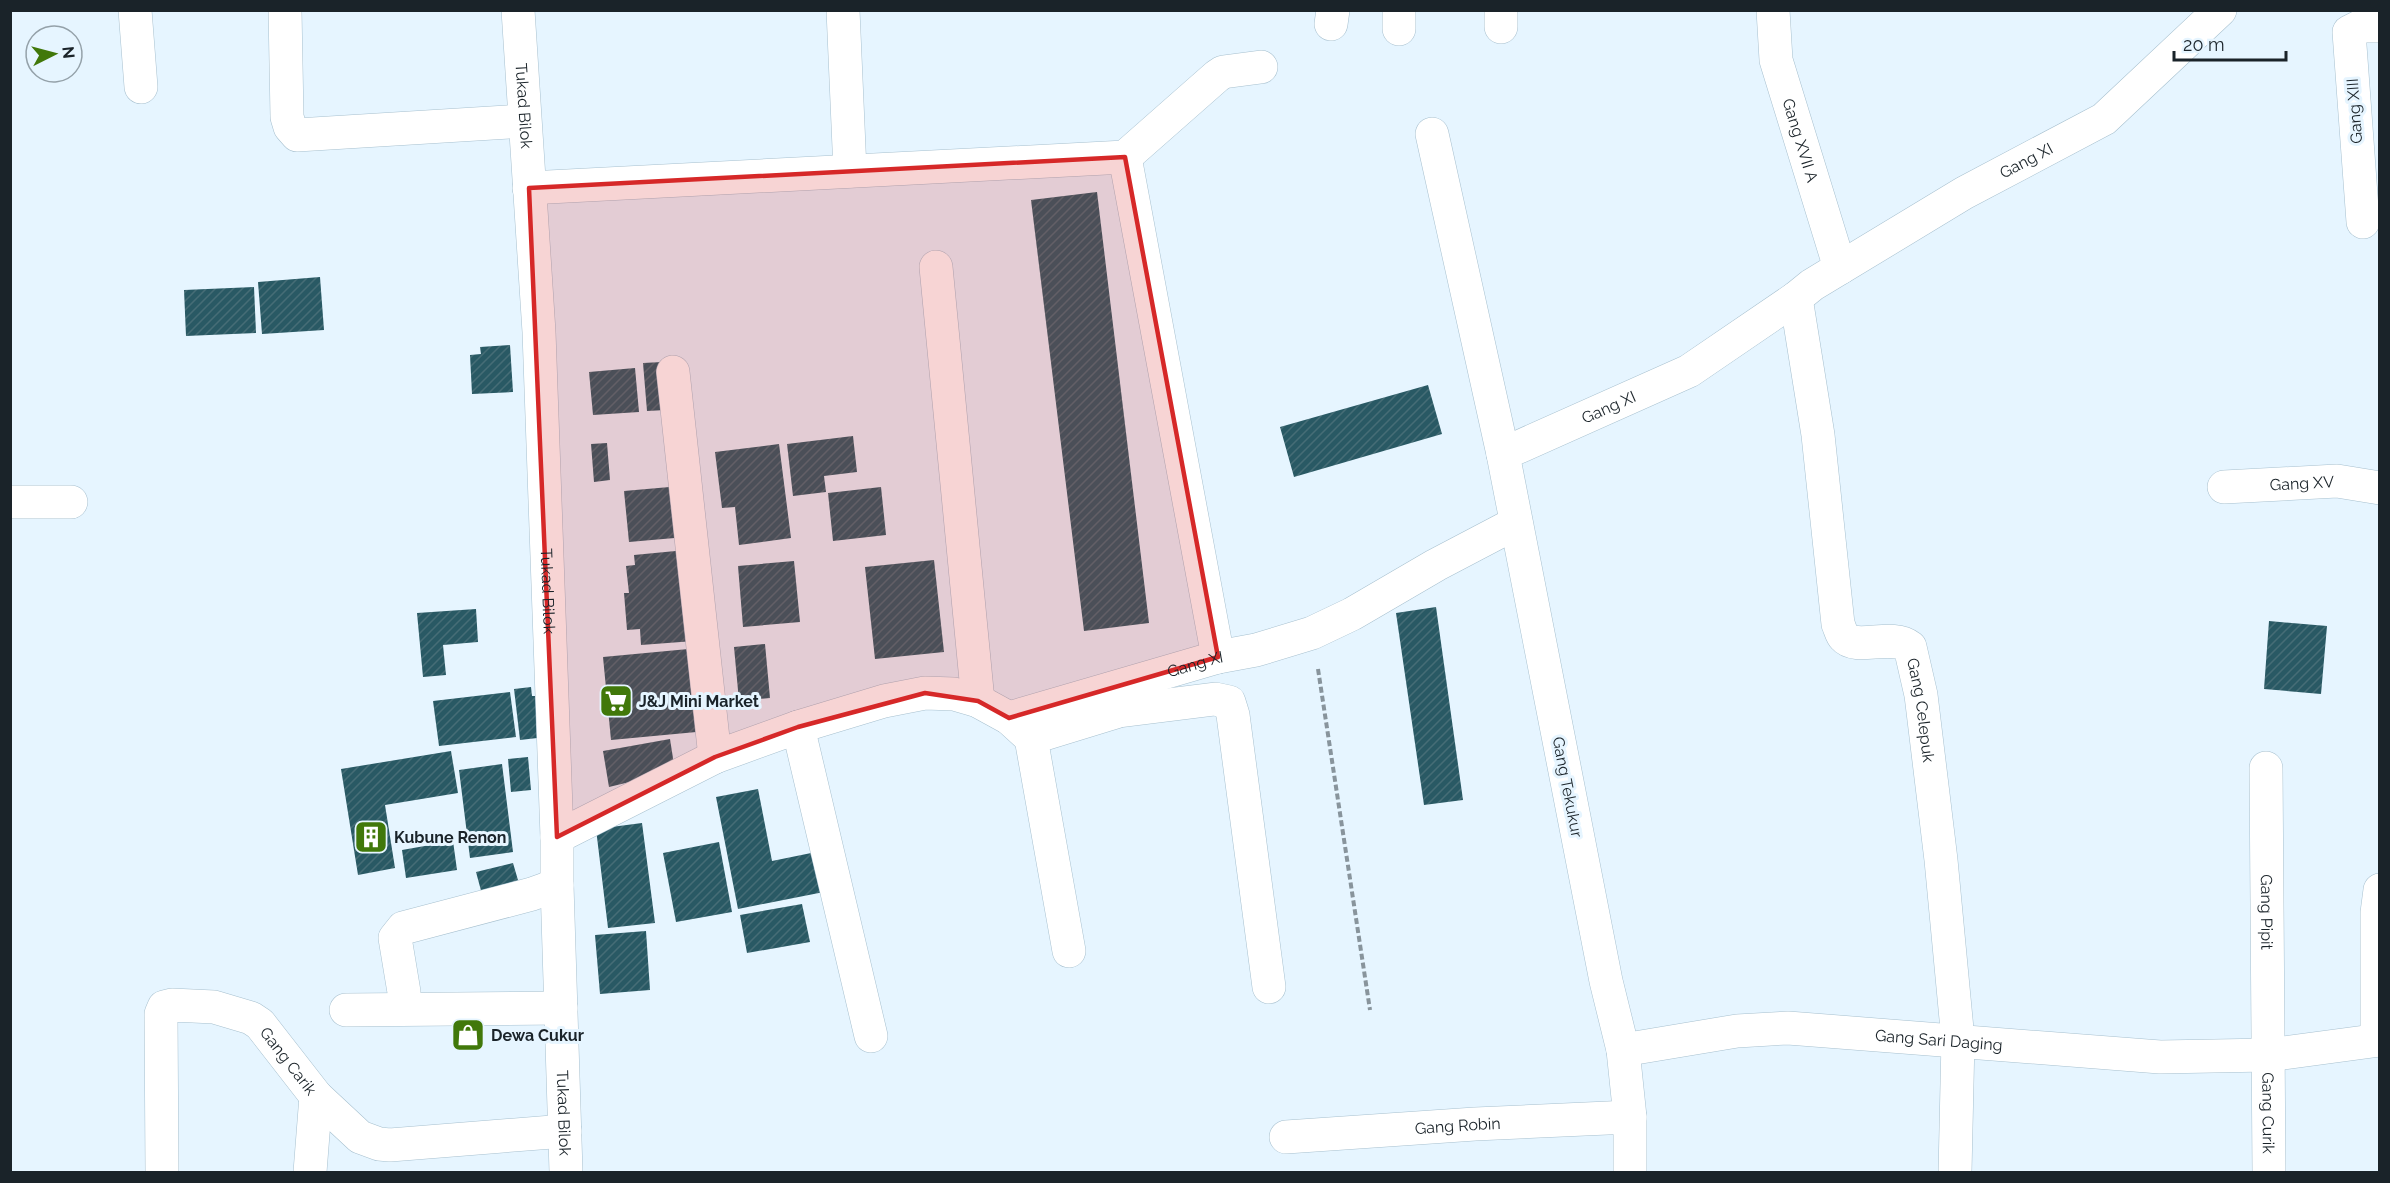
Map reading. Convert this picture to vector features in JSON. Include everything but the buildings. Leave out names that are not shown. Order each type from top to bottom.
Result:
[{"type":"street","points":[[135,10],[141,87]]},
{"type":"street","points":[[285,10],[287,117],[290,127],[297,135],[524,121]]},
{"type":"street","name":"Tukad Bilok","points":[[518,10],[539,332],[566,1173]]},
{"type":"street","points":[[843,10],[850,171]]},
{"type":"street","name":"Gang XVII A","points":[[1773,10],[1776,60],[1840,268]]},
{"type":"street","name":"Gang XI","points":[[1503,454],[1689,371],[1812,285],[1964,193],[2104,119],[2220,10]]},
{"type":"street","name":"Gang XIII","points":[[2363,222],[2349,32],[2355,27],[2379,26]]},
{"type":"street","points":[[529,188],[1125,157],[1223,72],[1261,67]]},
{"type":"street","points":[[1432,134],[1503,454],[1516,523]]},
{"type":"street","points":[[1125,157],[1218,657]]},
{"type":"street","points":[[936,267],[978,701]]},
{"type":"street","name":"Gang Celepuk","points":[[1796,298],[1818,435],[1838,624],[1843,636],[1848,640],[1857,642],[1898,641],[1910,647],[1921,695],[1941,860],[1958,1040]]},
{"type":"street","points":[[673,372],[715,757]]},
{"type":"street","name":"Gang XV","points":[[2224,487],[2337,481],[2379,488]]},
{"type":"street","points":[[10,502],[71,502]]},
{"type":"street","name":"Gang XI","points":[[1020,728],[1218,657],[1256,650],[1312,633],[1352,614],[1436,565],[1516,523]]},
{"type":"street","name":"Gang Tekukur","points":[[1516,523],[1603,969],[1623,1050]]},
{"type":"street","points":[[557,837],[715,757],[798,727],[884,701],[925,693],[954,694],[978,701],[1020,728],[1119,711],[1215,699],[1228,702],[1233,715],[1269,987]]},
{"type":"street","points":[[798,727],[871,1036]]},
{"type":"street","points":[[1020,728],[1069,951]]},
{"type":"street","name":"Gang Pipit","points":[[2266,768],[2268,1055]]},
{"type":"street","points":[[404,992],[395,938],[403,928],[532,894],[557,885]]},
{"type":"street","points":[[2378,1040],[2377,913],[2379,890]]},
{"type":"street","name":"Gang Carik","points":[[162,1173],[162,1014],[164,1007],[172,1005],[214,1007],[251,1018],[260,1024],[316,1096],[360,1137],[379,1144],[565,1131]]},
{"type":"street","points":[[346,1010],[561,1008]]},
{"type":"street","name":"Gang Sari Daging","points":[[1623,1050],[1737,1031],[1788,1028],[2160,1057],[2268,1055],[2378,1040]]},
{"type":"street","points":[[1955,1173],[1958,1040]]},
{"type":"street","points":[[1623,1050],[1630,1117],[1630,1173]]},
{"type":"street","name":"Gang Curik","points":[[2268,1055],[2269,1173]]},
{"type":"street","points":[[310,1173],[316,1096]]},
{"type":"street","name":"Gang Robin","points":[[1286,1137],[1475,1124],[1630,1117]]},
{"type":"path","points":[[1312,633],[1370,1010]]},
{"type":"highlighted area","points":[[1125,157],[1218,657],[1009,718],[978,701],[925,693],[798,727],[715,757],[557,837],[529,188]]},
{"type":"place","name":"J&J Mini Market","points":[[616,701]]},
{"type":"place","name":"Kubune Renon","points":[[371,837]]},
{"type":"place","name":"Dewa Cukur","points":[[468,1035]]}]
